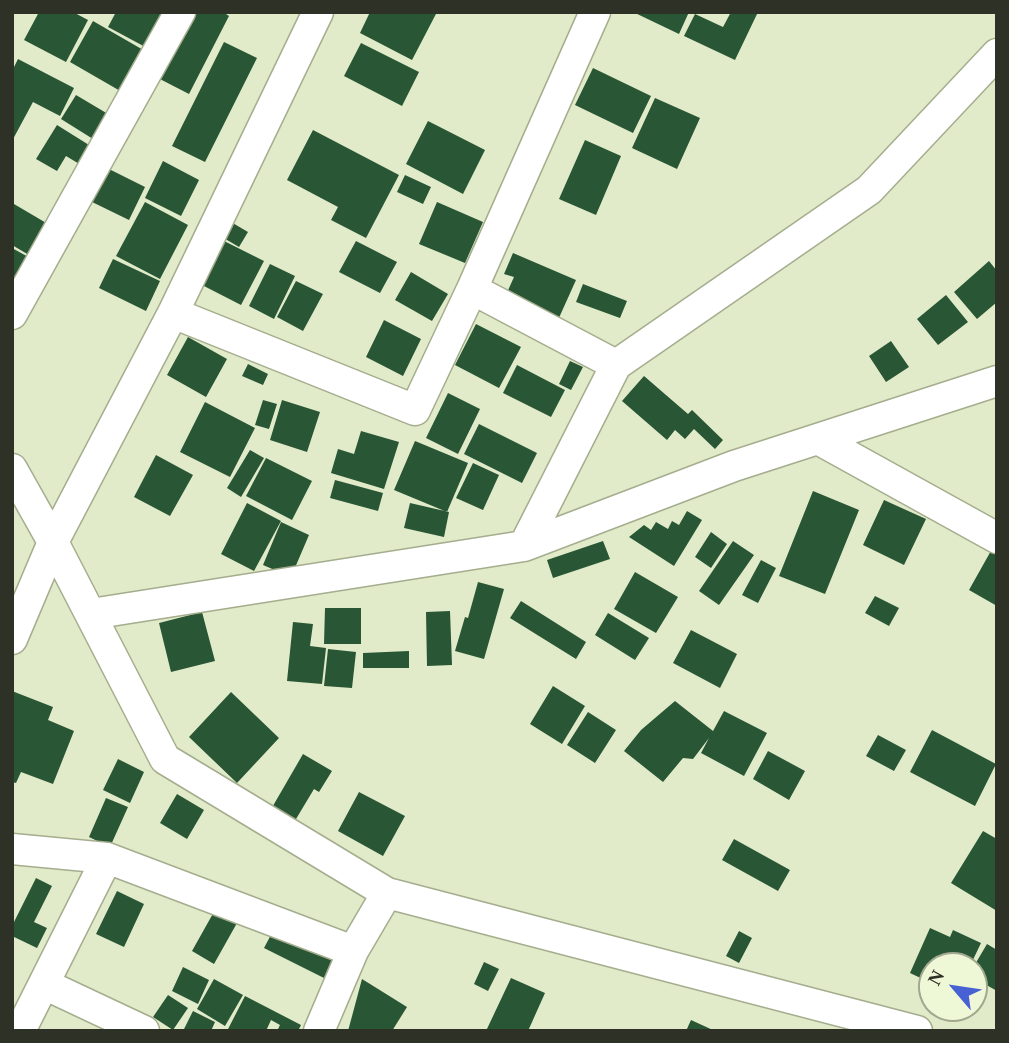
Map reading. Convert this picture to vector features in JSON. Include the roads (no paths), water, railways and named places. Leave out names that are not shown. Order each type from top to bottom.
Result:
[{"type":"street","points":[[12,314],[180,12]]},
{"type":"street","points":[[12,639],[53,541],[173,313],[318,12]]},
{"type":"street","points":[[173,313],[415,410],[595,12]]},
{"type":"street","points":[[524,547],[617,365],[869,190],[997,54]]},
{"type":"street","points":[[472,289],[617,365]]},
{"type":"street","points":[[91,614],[524,547],[734,466],[997,381]]},
{"type":"street","points":[[818,439],[997,538]]},
{"type":"street","points":[[12,469],[53,541],[165,759],[387,893],[917,1031]]},
{"type":"street","points":[[12,849],[107,858],[353,951]]},
{"type":"street","points":[[20,1031],[107,858]]},
{"type":"street","points":[[318,1031],[353,951],[387,893]]},
{"type":"street","points":[[44,984],[144,1031]]}]
